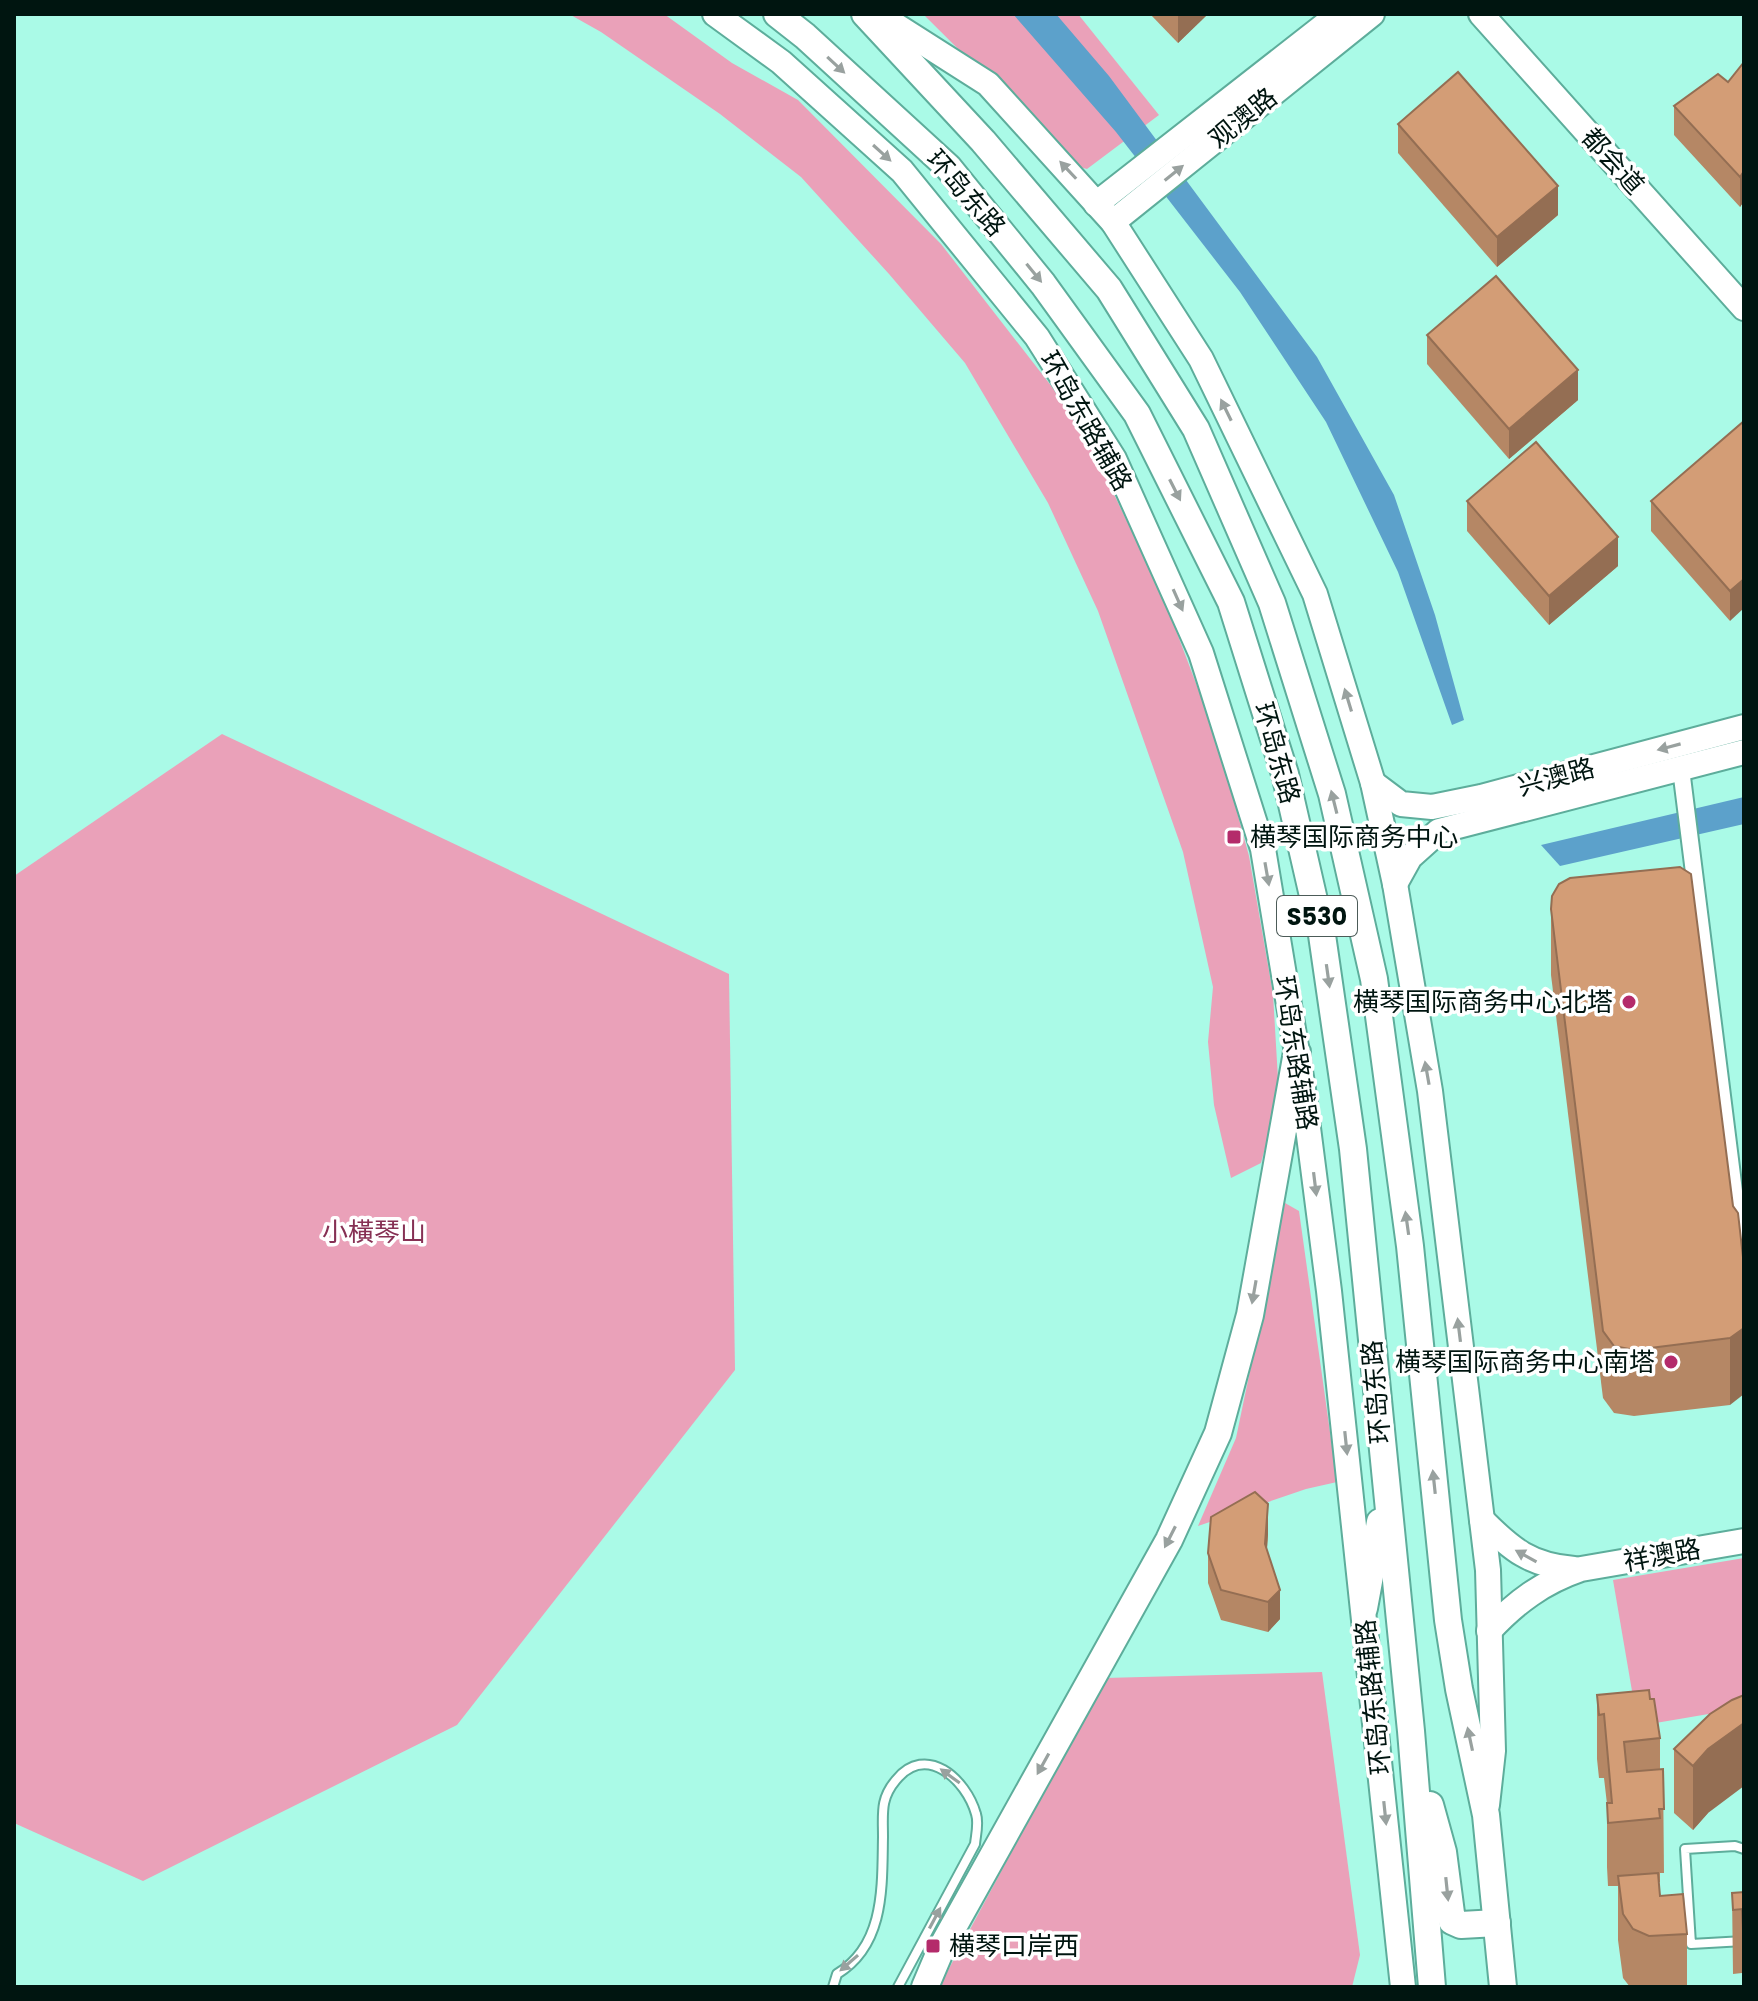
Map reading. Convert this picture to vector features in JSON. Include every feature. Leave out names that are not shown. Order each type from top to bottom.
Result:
[{"type":"main road","name":"环岛东路辅路","points":[[715,14],[781,62],[902,171],[1037,337],[1114,459],[1201,653],[1263,849],[1297,1052],[1329,1291],[1401,1984]]},
{"type":"main road","name":"环岛东路","points":[[777,14],[948,167],[1043,284],[1137,414],[1231,602],[1285,774],[1322,935],[1353,1149],[1411,1731],[1432,1987]]},
{"type":"main road","name":"环岛东路","points":[[865,14],[983,141],[1109,289],[1196,429],[1272,603],[1332,794],[1374,979],[1410,1246],[1448,1620],[1459,1689],[1486,1815],[1505,1980]]},
{"type":"main road","points":[[878,14],[988,84],[1113,222],[1201,359],[1315,594],[1373,783],[1395,884],[1430,1091],[1488,1570],[1493,1751],[1486,1815]]},
{"type":"main road","name":"观澳路","points":[[1096,204],[1339,14]]},
{"type":"main road","name":"观澳路","points":[[1113,222],[1372,14]]},
{"type":"main road","name":"都会道","points":[[1481,14],[1744,308]]},
{"type":"main road","name":"兴澳路","points":[[1373,783],[1401,804],[1432,807],[1481,797],[1744,727]]},
{"type":"main road","name":"兴澳路","points":[[1395,884],[1410,857],[1439,831],[1744,752]]},
{"type":"main road","points":[[925,1987],[942,1947],[1169,1540],[1218,1433],[1250,1315],[1297,1052]]},
{"type":"main road","points":[[1364,1608],[1386,1495]]},
{"type":"main road","name":"祥澳路","points":[[1482,1520],[1528,1559],[1549,1566],[1581,1569]]},
{"type":"main road","name":"祥澳路","points":[[1489,1631],[1512,1607],[1540,1587],[1581,1569],[1744,1541]]},
{"type":"main road","points":[[1411,1731],[1443,1852],[1452,1921],[1461,1925],[1497,1923]]},
{"type":"street","points":[[1681,769],[1744,1271]]},
{"type":"lane","points":[[833,1987],[837,1974],[851,1965],[868,1943],[880,1910],[883,1799],[898,1778],[915,1765],[931,1765],[955,1777],[971,1800],[978,1817],[975,1844],[898,1987]]},
{"type":"lane","points":[[1744,1849],[1735,1846],[1685,1849],[1691,1944],[1744,1941]]},
{"type":"green space","points":[[569,14],[664,14],[732,63],[798,100],[941,244],[1080,423],[1165,601],[1218,742],[1249,856],[1273,994],[1279,1096],[1261,1163],[1231,1178],[1214,1105],[1208,1042],[1213,987],[1183,852],[1098,611],[1048,503],[965,363],[801,177],[720,114],[601,32]]},
{"type":"green space","points":[[923,14],[1078,14],[1159,115],[1087,169],[1076,166]]},
{"type":"green space","name":"小橫琴山","points":[[222,734],[729,974],[735,1370],[457,1725],[143,1881],[14,1823],[14,876]]},
{"type":"green space","points":[[1285,1203],[1299,1211],[1337,1482],[1306,1489],[1198,1526],[1236,1438]]},
{"type":"green space","points":[[1744,1558],[1744,1708],[1638,1726],[1613,1580]]},
{"type":"green space","points":[[1322,1672],[1360,1955],[1352,1987],[939,1987],[1105,1678]]},
{"type":"water","points":[[1013,14],[1056,14],[1109,76],[1317,357],[1394,495],[1435,615],[1464,720],[1452,725],[1398,572],[1326,422],[1240,292],[1116,132]]},
{"type":"water","points":[[1744,797],[1744,824],[1560,866],[1541,845]]},
{"type":"building","points":[[1744,62],[1744,171],[1740,177],[1674,106],[1718,74],[1728,82]]},
{"type":"building","points":[[1458,72],[1558,186],[1497,237],[1398,124]]},
{"type":"building","points":[[1496,276],[1578,370],[1509,429],[1427,335]]},
{"type":"building","points":[[1744,421],[1744,579],[1730,591],[1651,501]]},
{"type":"building","points":[[1536,442],[1618,537],[1549,596],[1467,501]]},
{"type":"building","points":[[1680,867],[1691,874],[1733,1206],[1738,1213],[1744,1266],[1744,1328],[1730,1338],[1634,1350],[1614,1346],[1603,1331],[1551,909],[1552,896],[1559,884],[1570,878]]},
{"type":"building","points":[[1255,1492],[1268,1504],[1265,1544],[1280,1590],[1268,1602],[1221,1590],[1208,1553],[1211,1517]]},
{"type":"building","points":[[1649,1690],[1650,1699],[1654,1699],[1660,1738],[1624,1742],[1627,1772],[1663,1769],[1664,1809],[1659,1809],[1660,1818],[1608,1823],[1607,1803],[1612,1803],[1604,1714],[1599,1715],[1597,1695]]},
{"type":"building","points":[[1744,1695],[1744,1723],[1708,1749],[1693,1766],[1674,1749],[1710,1714]]},
{"type":"building","points":[[1658,1873],[1660,1896],[1683,1894],[1687,1934],[1649,1936],[1633,1929],[1623,1914],[1618,1876]]},
{"type":"building","points":[[1744,1892],[1743,1930],[1742,1909],[1733,1910],[1732,1893]]},
{"type":"place","name":"横琴国际商务中心","points":[[1234,837]]},
{"type":"place","name":"横琴国际商务中心北塔","points":[[1629,1002]]},
{"type":"place","name":"横琴国际商务中心南塔","points":[[1671,1362]]},
{"type":"place","name":"横琴口岸西","points":[[933,1946]]}]
